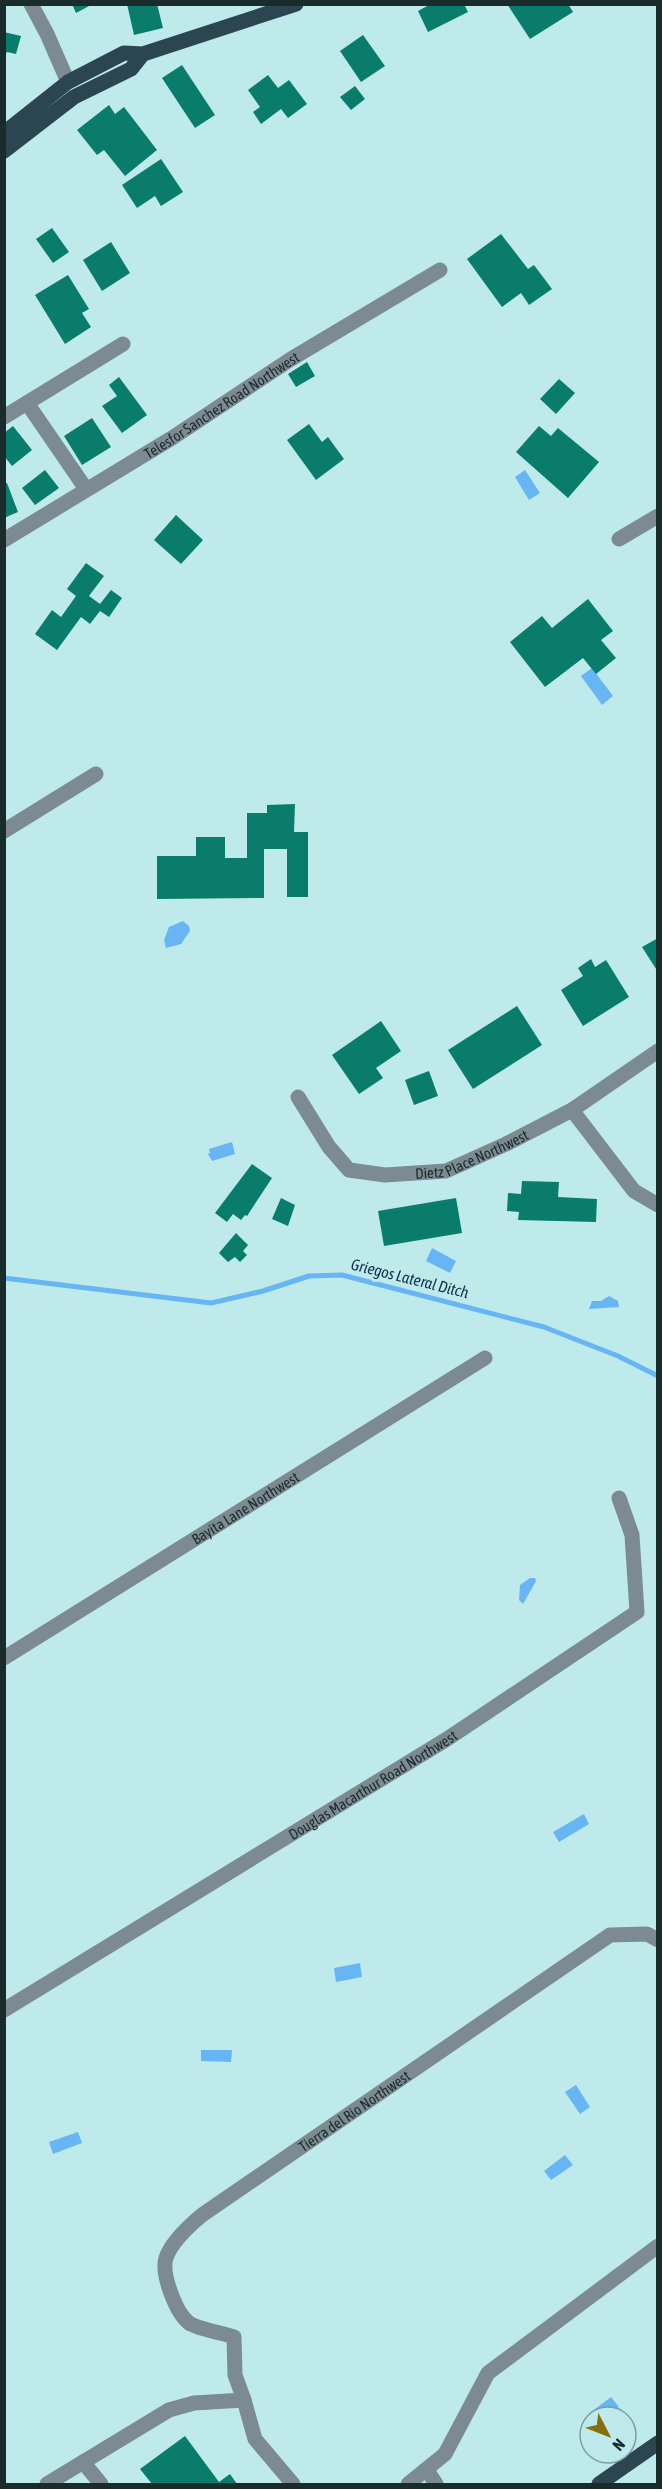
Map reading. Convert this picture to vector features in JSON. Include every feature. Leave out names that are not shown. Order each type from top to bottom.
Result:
[{"type":"main road","points":[[4,133],[68,82],[124,53],[143,54],[296,4]]},
{"type":"main road","points":[[4,151],[74,97],[131,69],[143,54]]},
{"type":"main road","points":[[68,82],[74,97]]},
{"type":"main road","points":[[599,2484],[657,2443]]},
{"type":"street","points":[[31,4],[68,82]]},
{"type":"street","name":"Telesfor Sanchez Road Northwest","points":[[4,540],[172,438],[291,358],[440,270]]},
{"type":"street","points":[[4,417],[123,344]]},
{"type":"street","points":[[27,403],[86,489]]},
{"type":"street","points":[[619,539],[657,516]]},
{"type":"street","points":[[4,831],[96,774]]},
{"type":"street","name":"Dietz Place Northwest","points":[[298,1097],[329,1147],[350,1170],[385,1175],[446,1171],[506,1144],[572,1110],[657,1051]]},
{"type":"street","points":[[572,1110],[633,1191],[657,1205]]},
{"type":"street","name":"Bayita Lane Northwest","points":[[4,1658],[485,1358]]},
{"type":"street","name":"Douglas Macarthur Road Northwest","points":[[4,2010],[447,1739],[637,1612],[633,1535],[619,1498]]},
{"type":"street","name":"Tierra del Rio Northwest","points":[[243,2400],[235,2375],[234,2337],[189,2323],[174,2302],[167,2280],[166,2259],[186,2228],[610,1935],[648,1935],[657,1940]]},
{"type":"street","points":[[408,2484],[446,2454],[488,2373],[657,2246]]},
{"type":"street","points":[[47,2484],[169,2410],[194,2403],[243,2400],[255,2439],[293,2484]]},
{"type":"street","points":[[83,2462],[101,2484]]},
{"type":"street","points":[[427,2470],[436,2484]]},
{"type":"water","points":[[525,470],[540,493],[529,500],[515,477]]},
{"type":"water","points":[[592,668],[613,696],[602,705],[581,676]]},
{"type":"water","points":[[183,921],[189,926],[190,931],[181,944],[166,948],[164,940],[169,927]]},
{"type":"water","points":[[232,1142],[235,1154],[212,1161],[208,1154],[209,1149]]},
{"type":"water","points":[[432,1248],[456,1261],[450,1273],[426,1261]]},
{"type":"water","points":[[609,1296],[618,1301],[619,1307],[589,1309],[592,1301],[601,1301]]},
{"type":"water","points":[[530,1578],[535,1578],[536,1581],[523,1604],[519,1600],[520,1585]]},
{"type":"water","points":[[584,1814],[589,1824],[559,1842],[553,1832]]},
{"type":"water","points":[[360,1963],[362,1977],[336,1982],[334,1968]]},
{"type":"water","points":[[201,2050],[232,2050],[231,2062],[201,2061]]},
{"type":"water","points":[[576,2085],[590,2107],[580,2114],[565,2092]]},
{"type":"water","points":[[78,2132],[82,2143],[53,2154],[49,2142]]},
{"type":"water","points":[[565,2155],[573,2165],[551,2180],[544,2171]]},
{"type":"water","points":[[611,2397],[617,2405],[600,2405]]},
{"type":"building","points":[[72,4],[93,4],[76,13]]},
{"type":"building","points":[[127,4],[157,4],[163,28],[134,35]]},
{"type":"building","points":[[431,4],[464,4],[468,12],[428,32],[418,11]]},
{"type":"building","points":[[507,4],[568,4],[573,12],[530,39]]},
{"type":"building","points":[[4,32],[21,36],[16,54],[7,52],[4,57]]},
{"type":"building","points":[[363,35],[385,66],[361,82],[340,51]]},
{"type":"building","points":[[182,65],[215,115],[195,128],[162,78]]},
{"type":"building","points":[[268,75],[278,88],[289,80],[307,104],[288,118],[281,109],[261,124],[253,112],[260,107],[248,90]]},
{"type":"building","points":[[355,86],[365,99],[351,110],[340,97]]},
{"type":"building","points":[[109,105],[115,114],[124,107],[157,150],[125,176],[104,150],[97,155],[77,130]]},
{"type":"building","points":[[161,159],[183,192],[161,206],[155,196],[137,208],[122,185]]},
{"type":"building","points":[[52,228],[69,252],[53,263],[36,239]]},
{"type":"building","points":[[501,234],[528,269],[534,265],[552,289],[529,305],[521,293],[502,307],[467,259]]},
{"type":"building","points":[[111,242],[130,273],[102,291],[83,260]]},
{"type":"building","points":[[68,275],[89,309],[82,313],[91,327],[65,344],[35,295]]},
{"type":"building","points":[[307,362],[315,376],[296,387],[288,374]]},
{"type":"building","points":[[119,377],[147,415],[122,433],[102,406],[117,396],[109,385]]},
{"type":"building","points":[[559,379],[575,393],[556,414],[540,399]]},
{"type":"building","points":[[92,418],[111,447],[82,465],[64,436]]},
{"type":"building","points":[[309,424],[322,442],[328,437],[344,459],[316,480],[287,440]]},
{"type":"building","points":[[13,426],[32,450],[12,466],[4,456],[4,433]]},
{"type":"building","points":[[539,426],[551,436],[558,428],[599,462],[568,498],[516,452]]},
{"type":"building","points":[[45,470],[59,488],[35,505],[22,488]]},
{"type":"building","points":[[7,483],[18,512],[4,518],[4,484]]},
{"type":"building","points":[[176,515],[203,540],[181,564],[154,540]]},
{"type":"building","points":[[86,563],[104,576],[89,596],[100,604],[111,590],[122,598],[109,617],[100,611],[90,624],[81,617],[57,650],[35,634],[52,610],[61,617],[76,596],[67,589]]},
{"type":"building","points":[[588,599],[613,631],[601,640],[616,658],[596,674],[583,658],[545,687],[510,642],[542,616],[552,628]]},
{"type":"building","points":[[295,804],[294,832],[308,832],[308,897],[287,897],[287,849],[264,849],[264,898],[157,899],[157,856],[196,856],[196,837],[225,837],[225,858],[247,858],[247,813],[267,813],[267,805]]},
{"type":"building","points":[[658,938],[658,972],[642,947]]},
{"type":"building","points":[[591,959],[595,967],[606,960],[629,997],[583,1026],[561,990],[583,976],[578,968]]},
{"type":"building","points":[[517,1006],[542,1045],[473,1089],[448,1050]]},
{"type":"building","points":[[381,1021],[401,1051],[376,1068],[383,1078],[359,1094],[332,1055]]},
{"type":"building","points":[[429,1071],[438,1096],[414,1105],[405,1080]]},
{"type":"building","points":[[252,1164],[272,1178],[247,1216],[245,1215],[241,1220],[233,1214],[227,1222],[215,1213]]},
{"type":"building","points":[[522,1181],[559,1182],[558,1197],[597,1199],[596,1222],[518,1220],[519,1212],[507,1211],[508,1193],[521,1194]]},
{"type":"building","points":[[281,1198],[295,1205],[288,1226],[272,1219]]},
{"type":"building","points":[[456,1198],[462,1233],[384,1246],[378,1211]]},
{"type":"building","points":[[236,1233],[248,1245],[243,1251],[247,1255],[240,1262],[235,1257],[228,1262],[219,1253]]},
{"type":"building","points":[[185,2436],[219,2482],[230,2474],[237,2484],[152,2484],[140,2469]]},
{"type":"waterway","name":"Griegos Lateral Ditch","points":[[4,1278],[211,1303],[263,1291],[309,1276],[342,1275],[544,1327],[618,1356],[658,1376]]}]
